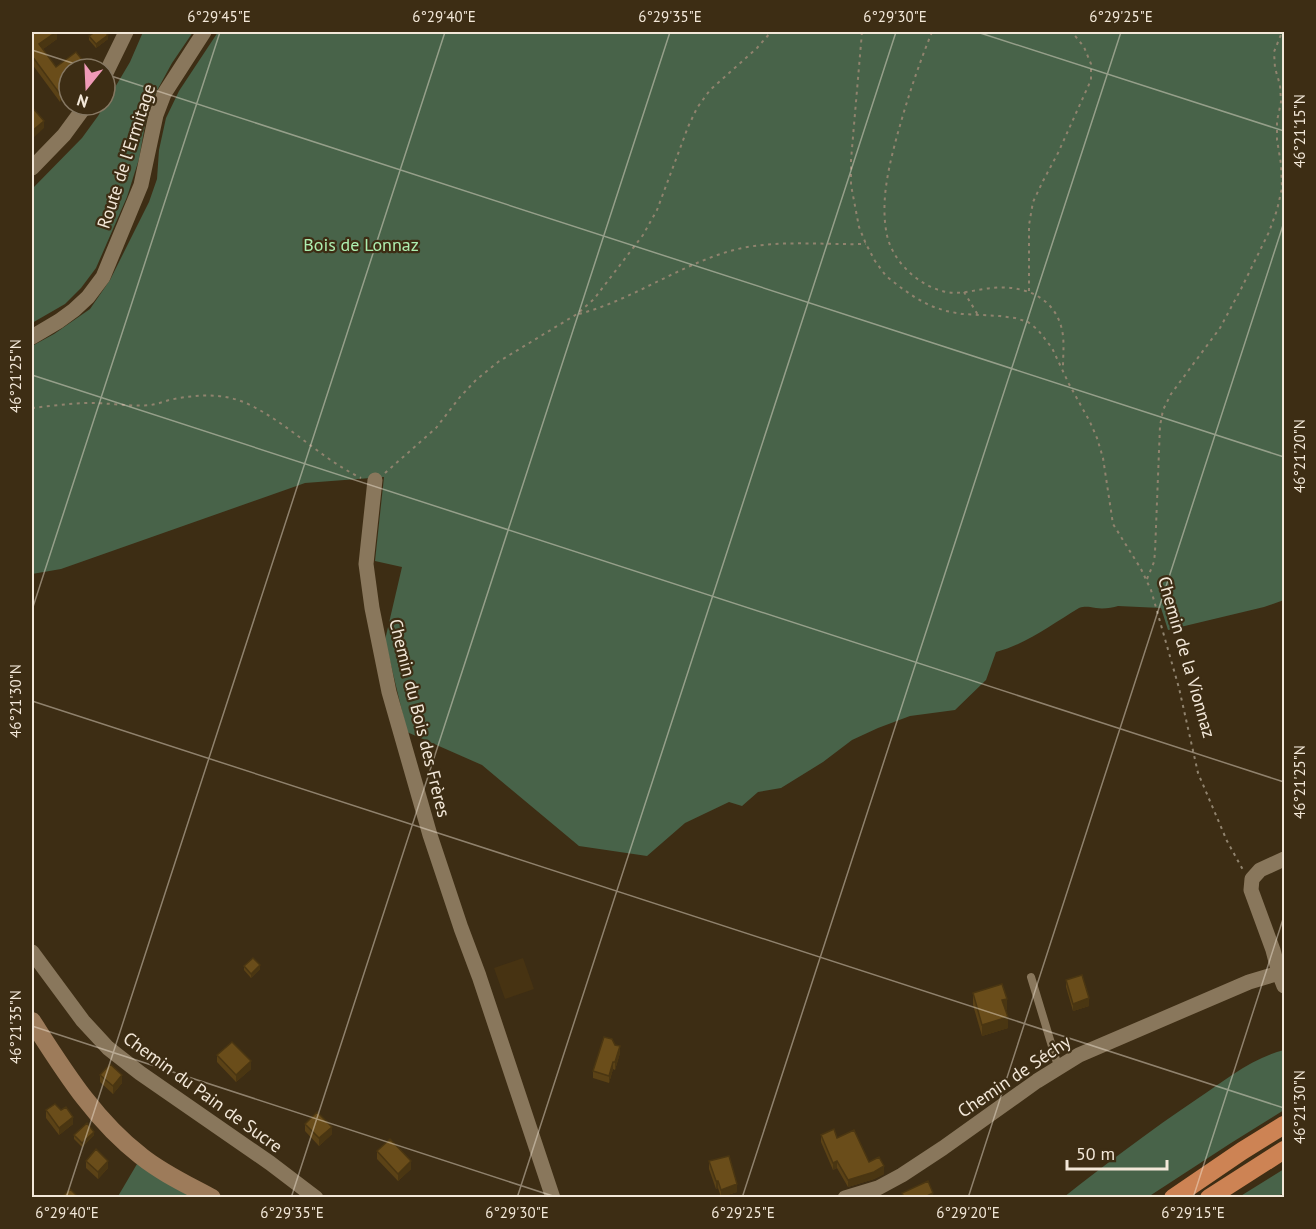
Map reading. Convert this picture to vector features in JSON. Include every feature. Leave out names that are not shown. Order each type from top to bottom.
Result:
[{"type":"highway","points":[[1173,1197],[1284,1125]]},
{"type":"highway","points":[[1209,1197],[1284,1150]]},
{"type":"main road","points":[[34,1028],[89,1104],[118,1137],[156,1166],[212,1197]]},
{"type":"street","points":[[114,57],[126,32]]},
{"type":"street","name":"Route de l'Ermitage","points":[[32,337],[74,310],[88,297],[103,277],[141,185],[156,115],[164,94],[204,32]]},
{"type":"street","points":[[32,168],[64,135],[77,117]]},
{"type":"street","name":"Chemin du Bois des Frères","points":[[375,480],[366,564],[372,608],[389,692],[430,834],[553,1197]]},
{"type":"street","points":[[1282,980],[1252,896],[1251,884],[1252,879],[1260,870],[1284,859]]},
{"type":"street","name":"Chemin du Pain de Sucre","points":[[32,952],[83,1022],[108,1048],[316,1197]]},
{"type":"street","name":"Chemin de Séchy","points":[[845,1197],[878,1188],[902,1175],[1058,1066],[1101,1044],[1256,979],[1282,980]]},
{"type":"lane","points":[[1031,977],[1058,1066]]},
{"type":"path","points":[[32,408],[93,403],[151,405],[213,395],[232,398],[262,412],[350,472],[362,478],[375,480],[436,429],[460,397],[483,374],[525,344],[577,314],[594,299],[643,235],[657,210],[697,108],[710,90],[757,48],[771,32]]},
{"type":"path","name":"Chemin de la Vionnaz","points":[[862,32],[850,185],[859,227],[866,244],[886,276],[916,298],[946,311],[1015,318],[1028,322],[1038,330],[1052,348],[1097,438],[1103,458],[1113,524],[1147,579],[1155,601],[1179,688],[1200,780],[1233,854],[1252,879]]},
{"type":"path","points":[[932,32],[909,92],[886,184],[884,214],[891,249],[903,266],[933,288],[949,293],[1011,288],[1029,291],[1044,300],[1055,311],[1061,327],[1063,368]]},
{"type":"path","points":[[1029,291],[1028,234],[1033,202],[1091,80],[1091,64],[1084,48],[1072,32]]},
{"type":"path","points":[[1147,579],[1154,562],[1155,552],[1160,426],[1163,410],[1171,394],[1220,328],[1269,232],[1277,210],[1282,188],[1281,164],[1276,140],[1281,102],[1274,52],[1282,32]]},
{"type":"path","points":[[577,314],[597,309],[677,272],[740,249],[771,244],[866,244]]},
{"type":"path","points":[[964,292],[979,315]]},
{"type":"shaded area","points":[[523,958],[534,989],[505,999],[494,968]]},
{"type":"green space","points":[[143,32],[193,32],[172,63],[154,96],[127,197],[96,268],[65,304],[32,323],[32,189],[82,138],[97,117],[117,117],[117,84],[130,62]]},
{"type":"green space","name":"Bois de Lonnaz","points":[[218,32],[1284,32],[1284,600],[1168,630],[1161,608],[1118,606],[1079,608],[1029,639],[996,652],[986,680],[955,710],[910,716],[852,740],[823,762],[781,788],[758,792],[742,806],[729,802],[685,823],[647,856],[579,846],[482,765],[407,732],[385,640],[402,567],[375,561],[384,477],[305,483],[61,569],[32,574],[32,346],[90,309],[110,280],[149,202],[157,179],[159,150],[166,118],[179,91]]},
{"type":"green space","points":[[1284,1050],[1284,1110],[1148,1197],[1064,1197],[1146,1135],[1228,1078],[1261,1058]]},
{"type":"green space","points":[[137,1164],[196,1198],[117,1198]]},
{"type":"green space","points":[[1284,1169],[1284,1193],[1276,1197],[1239,1197]]},
{"type":"building","points":[[32,32],[56,32],[39,44],[57,66],[57,90],[32,56]]},
{"type":"building","points":[[95,32],[105,32],[108,35],[96,44],[89,36]]},
{"type":"building","points":[[76,52],[80,57],[69,57]]},
{"type":"building","points":[[32,107],[44,121],[32,131]]},
{"type":"building","points":[[253,958],[260,965],[251,974],[244,966]]},
{"type":"building","points":[[1082,975],[1089,998],[1073,1004],[1066,980]]},
{"type":"building","points":[[1002,984],[1007,999],[1002,1000],[1008,1017],[982,1025],[973,993]]},
{"type":"building","points":[[604,1037],[612,1039],[615,1045],[620,1046],[609,1076],[593,1071]]},
{"type":"building","points":[[232,1042],[251,1061],[236,1075],[217,1055]]},
{"type":"building","points":[[110,1064],[122,1075],[113,1086],[100,1075]]},
{"type":"building","points":[[55,1104],[61,1110],[66,1107],[73,1117],[59,1128],[46,1110]]},
{"type":"building","points":[[317,1112],[332,1127],[319,1138],[305,1124]]},
{"type":"building","points":[[87,1123],[94,1132],[82,1143],[74,1135]]},
{"type":"building","points":[[834,1129],[837,1138],[854,1130],[869,1162],[879,1157],[884,1166],[874,1172],[848,1180],[837,1161],[833,1163],[821,1135]]},
{"type":"building","points":[[390,1139],[411,1161],[398,1174],[377,1151]]},
{"type":"building","points":[[96,1149],[108,1161],[98,1172],[86,1161]]},
{"type":"building","points":[[729,1156],[737,1184],[721,1190],[709,1161]]},
{"type":"building","points":[[928,1181],[933,1193],[925,1197],[904,1197],[902,1193]]},
{"type":"building","points":[[70,1189],[78,1197],[62,1197]]}]
